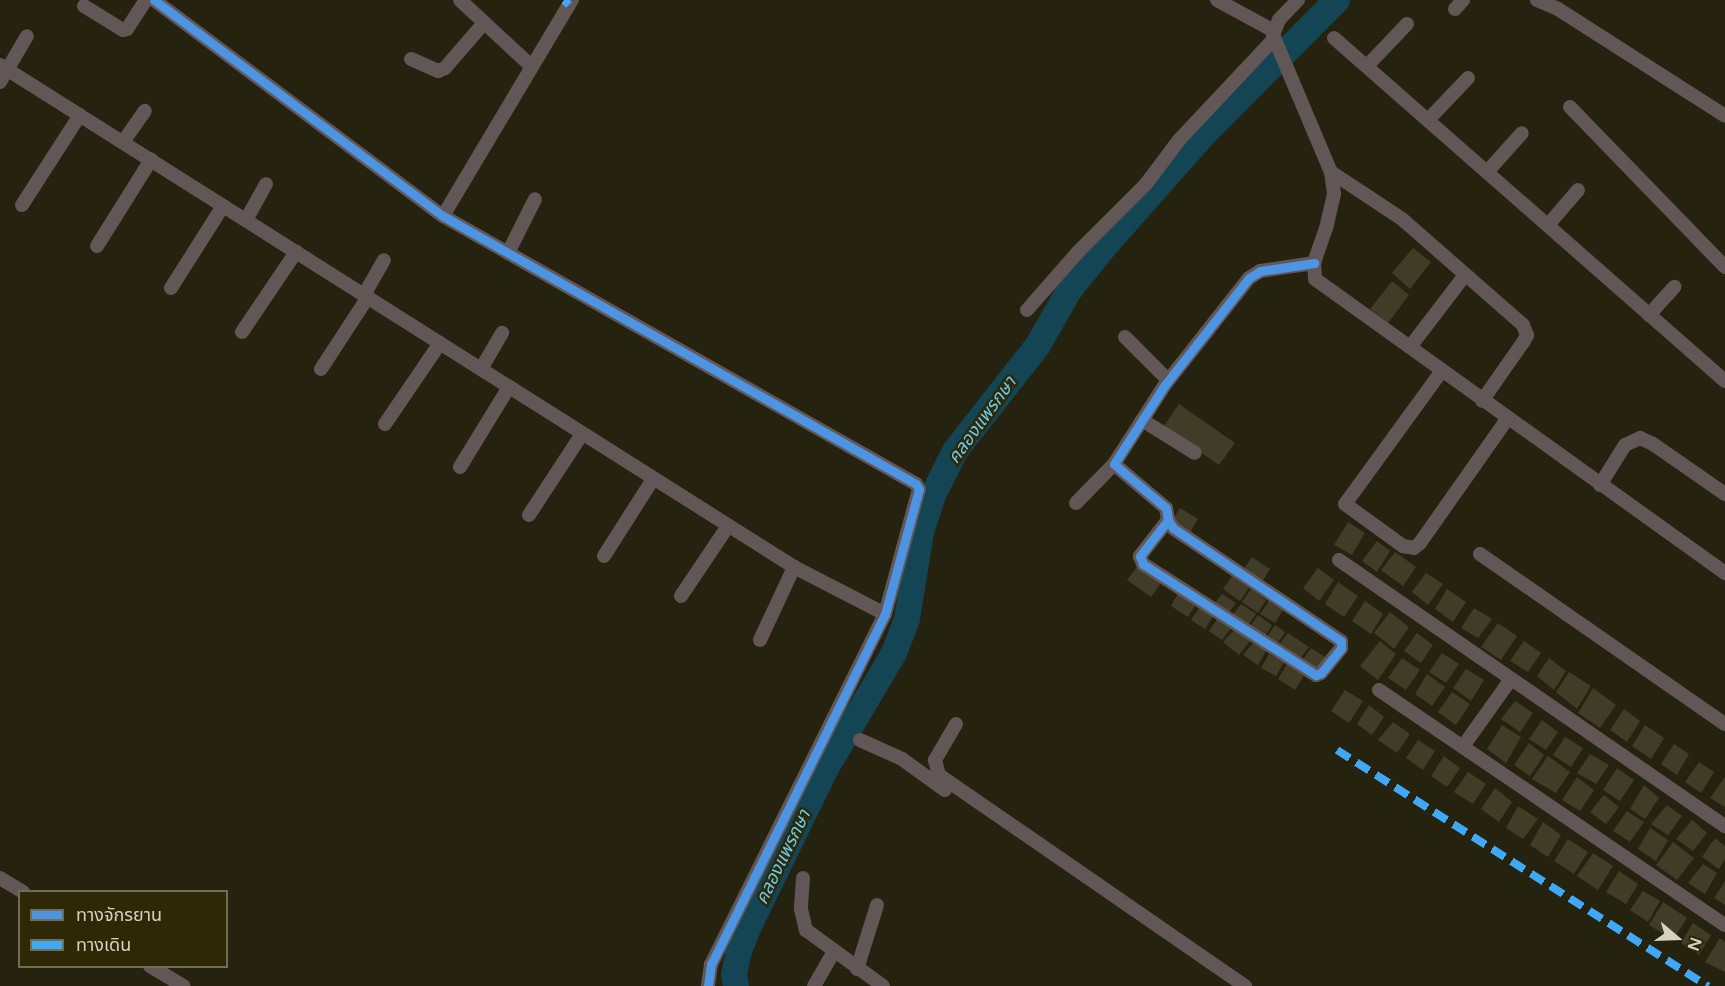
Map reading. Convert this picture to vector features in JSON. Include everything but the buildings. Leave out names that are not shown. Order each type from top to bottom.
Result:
[{"type":"street","points":[[84,6],[123,30],[127,29],[146,0]]},
{"type":"street","points":[[154,0],[443,216],[916,484],[918,495],[885,614],[711,964],[708,986]]},
{"type":"street","points":[[460,0],[532,67]]},
{"type":"street","points":[[443,216],[572,0]]},
{"type":"street","points":[[1217,0],[1275,38],[1314,126],[1331,172],[1334,194],[1314,263],[1315,279],[1506,419],[1725,573]]},
{"type":"street","points":[[1027,310],[1078,252],[1146,184],[1179,140],[1275,38],[1283,15],[1298,0]]},
{"type":"street","points":[[1543,1],[1725,116]]},
{"type":"street","points":[[411,60],[438,71],[445,68],[484,23]]},
{"type":"street","points":[[1367,66],[1407,24]]},
{"type":"street","points":[[27,36],[2,72],[80,115],[794,567],[885,614]]},
{"type":"street","points":[[1334,38],[1725,381]]},
{"type":"street","points":[[1428,120],[1468,78]]},
{"type":"street","points":[[1570,107],[1725,267]]},
{"type":"street","points":[[123,142],[145,111]]},
{"type":"street","points":[[22,206],[80,115]]},
{"type":"street","points":[[1487,172],[1522,132]]},
{"type":"street","points":[[97,246],[151,160]]},
{"type":"street","points":[[1331,172],[1402,219],[1526,330],[1524,341],[1482,401]]},
{"type":"street","points":[[246,220],[266,184]]},
{"type":"street","points":[[1548,225],[1578,190]]},
{"type":"street","points":[[508,253],[535,199]]},
{"type":"street","points":[[171,288],[223,206]]},
{"type":"street","points":[[242,332],[296,252]]},
{"type":"street","points":[[321,369],[366,296],[384,260]]},
{"type":"street","points":[[1076,503],[1114,464],[1168,380],[1249,278],[1260,271],[1314,263]]},
{"type":"street","points":[[1410,347],[1465,274]]},
{"type":"street","points":[[1649,315],[1674,287]]},
{"type":"street","points":[[482,369],[502,333]]},
{"type":"street","points":[[1125,337],[1168,380]]},
{"type":"street","points":[[385,424],[440,343]]},
{"type":"street","points":[[1441,372],[1345,504],[1403,546],[1414,548],[1420,543],[1506,419]]},
{"type":"street","points":[[460,467],[509,387]]},
{"type":"street","points":[[1142,420],[1195,453]]},
{"type":"street","points":[[529,515],[582,434]]},
{"type":"street","points":[[1600,485],[1625,445],[1640,438],[1653,444],[1725,494]]},
{"type":"street","points":[[1114,464],[1166,508],[1168,520],[1182,535],[1341,641],[1341,648],[1321,673],[1316,675],[1311,672],[1143,564],[1140,556],[1168,520]]},
{"type":"street","points":[[604,556],[653,478]]},
{"type":"street","points":[[681,596],[728,526]]},
{"type":"street","points":[[1480,554],[1725,724]]},
{"type":"street","points":[[1339,560],[1725,826]]},
{"type":"street","points":[[760,640],[794,567]]},
{"type":"street","points":[[1464,746],[1511,679]]},
{"type":"street","points":[[1379,690],[1725,925]]},
{"type":"street","points":[[956,724],[937,755],[936,769],[939,775],[1245,986]]},
{"type":"street","points":[[860,740],[902,759],[955,797],[974,800]]},
{"type":"street","points":[[0,878],[21,890]]},
{"type":"street","points":[[803,878],[801,909],[807,930],[883,986]]},
{"type":"street","points":[[857,969],[877,905]]},
{"type":"street","points":[[814,986],[834,952]]},
{"type":"street","points":[[153,968],[183,986]]},
{"type":"waterway","name":"คลองแพรกษา","points":[[736,986],[734,975],[738,954],[747,930],[826,768],[894,653],[907,619],[921,532],[933,495],[955,451],[1038,345],[1070,289],[1104,247],[1205,133],[1337,0]]},
{"type":"marked path","points":[[564,0],[569,5]]},
{"type":"marked path","points":[[1337,750],[1708,986]]},
{"type":"cycle path","points":[[154,0],[443,216],[916,484],[919,489],[885,614],[711,964],[708,986]]},
{"type":"cycle path","points":[[1168,520],[1140,556],[1143,564],[1311,672],[1316,675],[1321,673],[1341,648],[1341,641],[1173,528],[1168,520],[1166,508],[1114,464],[1164,386],[1249,278],[1260,271],[1314,263]]}]
